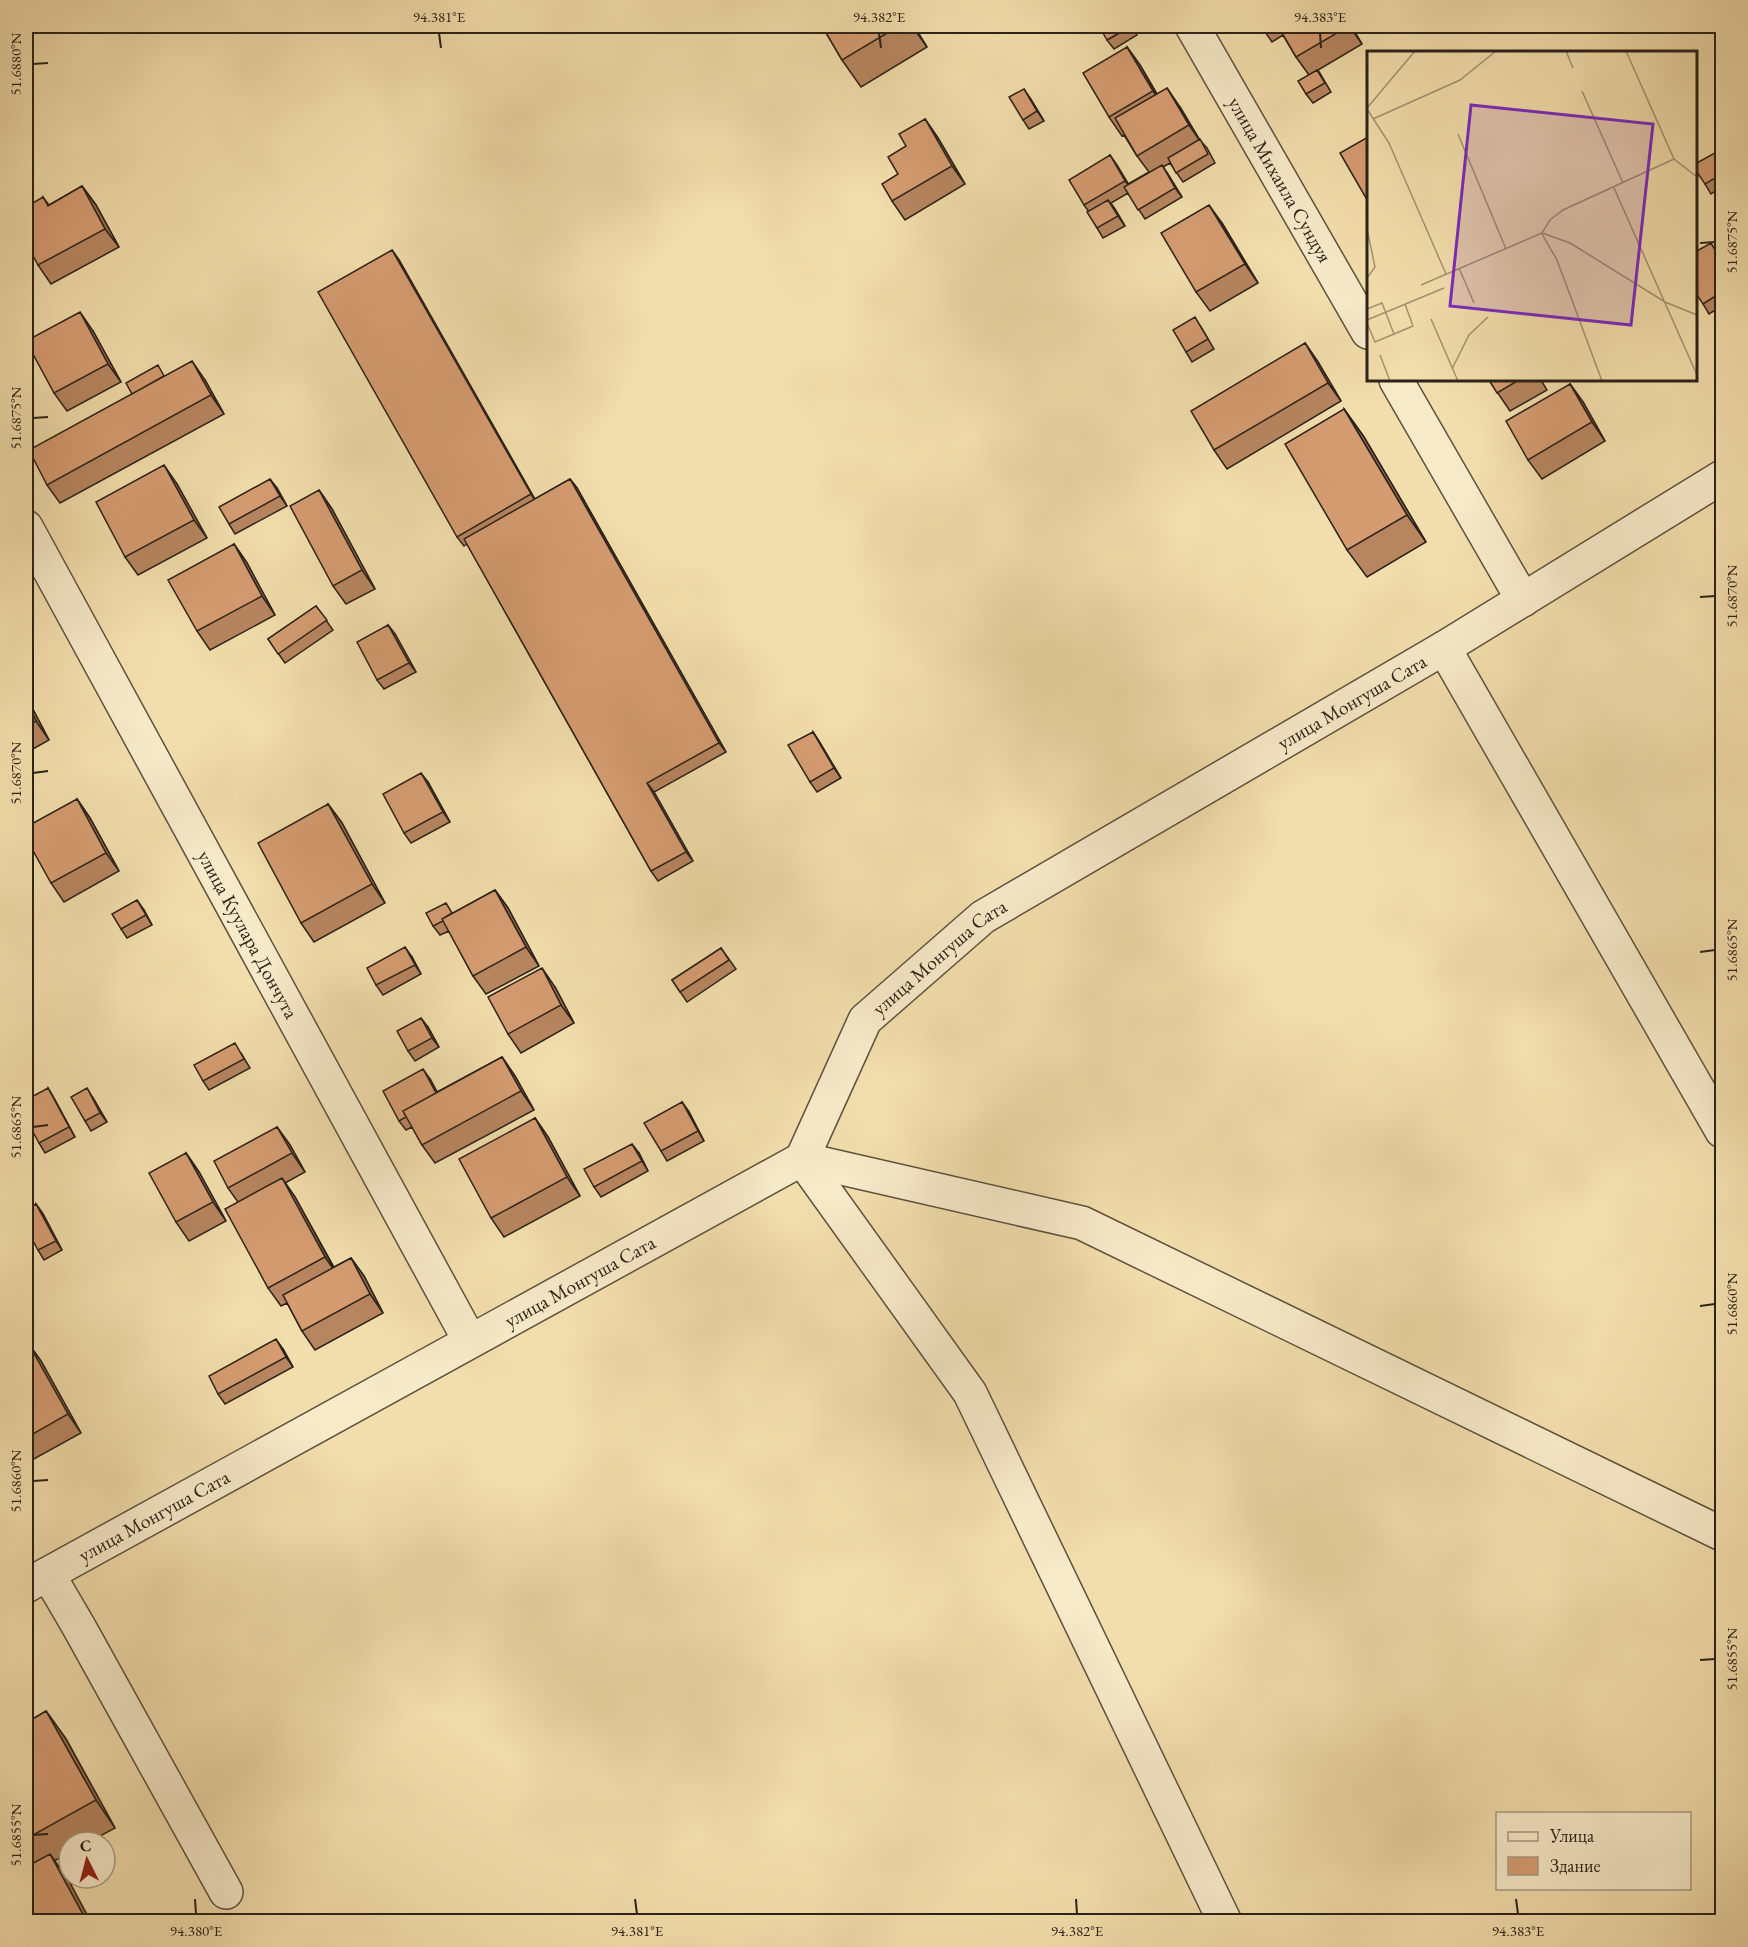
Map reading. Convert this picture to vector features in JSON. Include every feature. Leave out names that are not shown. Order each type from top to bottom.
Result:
[{"type":"street","name":"улица Михаила Сундуя","points":[[1192,26],[1367,330]]},
{"type":"street","points":[[1397,381],[1523,600]]},
{"type":"street","name":"улица Монгуша Сата","points":[[37,1580],[802,1159],[865,1020],[983,917],[1444,648],[1722,477]]},
{"type":"street","name":"улица Куулара Дончута","points":[[26,527],[470,1341]]},
{"type":"street","points":[[1444,648],[1722,1131]]},
{"type":"street","points":[[802,1159],[1082,1223],[1722,1534]]},
{"type":"street","points":[[802,1159],[970,1393],[1225,1922]]},
{"type":"street","points":[[37,1580],[79,1627],[226,1892]]},
{"type":"building","points":[[822,26],[899,26],[842,60]]},
{"type":"building","points":[[1099,26],[1131,26],[1107,40]]},
{"type":"building","points":[[1278,26],[1349,26],[1296,57]]},
{"type":"building","points":[[1127,47],[1153,91],[1109,117],[1083,73]]},
{"type":"building","points":[[1317,70],[1325,83],[1306,94],[1298,81]]},
{"type":"building","points":[[1167,88],[1189,125],[1137,156],[1115,118]]},
{"type":"building","points":[[1024,89],[1037,111],[1023,120],[1009,97]]},
{"type":"building","points":[[925,119],[952,166],[892,201],[882,184],[898,174],[888,157],[906,146],[899,134]]},
{"type":"building","points":[[1367,138],[1367,198],[1366,198],[1340,153]]},
{"type":"building","points":[[1200,139],[1208,154],[1176,173],[1168,158]]},
{"type":"building","points":[[1722,149],[1722,174],[1705,184],[1697,172],[1697,163]]},
{"type":"building","points":[[1110,155],[1125,181],[1084,205],[1069,180]]},
{"type":"building","points":[[1162,165],[1175,188],[1138,210],[1124,187]]},
{"type":"building","points":[[82,186],[105,229],[38,265],[26,243],[26,207],[43,197],[48,206]]},
{"type":"building","points":[[1108,200],[1118,216],[1097,228],[1087,212]]},
{"type":"building","points":[[1209,205],[1245,264],[1196,292],[1161,233]]},
{"type":"building","points":[[1711,243],[1722,262],[1722,292],[1703,304],[1697,295],[1697,251]]},
{"type":"building","points":[[392,250],[531,494],[457,537],[318,292]]},
{"type":"building","points":[[80,312],[108,364],[54,393],[26,341]]},
{"type":"building","points":[[1195,317],[1208,339],[1186,352],[1173,330]]},
{"type":"building","points":[[1305,343],[1328,383],[1214,450],[1191,411]]},
{"type":"building","points":[[192,361],[211,395],[47,485],[29,450]]},
{"type":"building","points":[[158,365],[164,376],[132,394],[126,383]]},
{"type":"building","points":[[1490,381],[1517,381],[1497,393]]},
{"type":"building","points":[[1570,384],[1592,422],[1528,460],[1506,421]]},
{"type":"building","points":[[1344,409],[1407,515],[1347,550],[1285,444]]},
{"type":"building","points":[[164,465],[194,520],[125,557],[96,502]]},
{"type":"building","points":[[270,479],[280,496],[229,524],[219,507]]},
{"type":"building","points":[[570,479],[719,743],[647,783],[686,852],[651,871],[464,539]]},
{"type":"building","points":[[319,490],[362,570],[333,586],[290,506]]},
{"type":"building","points":[[234,544],[262,596],[197,631],[168,580]]},
{"type":"building","points":[[316,606],[327,620],[278,654],[268,639]]},
{"type":"building","points":[[388,625],[409,663],[377,680],[357,642]]},
{"type":"building","points":[[26,701],[36,721],[26,727]]},
{"type":"building","points":[[813,732],[834,768],[810,782],[788,745]]},
{"type":"building","points":[[421,773],[443,812],[404,833],[383,794]]},
{"type":"building","points":[[77,799],[106,853],[51,883],[26,838],[26,827]]},
{"type":"building","points":[[328,804],[372,884],[301,923],[258,843]]},
{"type":"building","points":[[495,890],[526,947],[473,976],[442,919]]},
{"type":"building","points":[[137,900],[146,915],[121,929],[112,914]]},
{"type":"building","points":[[446,903],[452,913],[433,926],[426,913]]},
{"type":"building","points":[[405,947],[415,965],[376,985],[367,968]]},
{"type":"building","points":[[721,948],[729,960],[680,992],[672,980]]},
{"type":"building","points":[[542,968],[561,1005],[508,1034],[488,997]]},
{"type":"building","points":[[421,1018],[432,1038],[408,1051],[397,1031]]},
{"type":"building","points":[[235,1043],[244,1059],[203,1081],[194,1065]]},
{"type":"building","points":[[502,1057],[521,1091],[422,1145],[403,1111]]},
{"type":"building","points":[[423,1069],[436,1093],[403,1111],[406,1117],[399,1121],[383,1091]]},
{"type":"building","points":[[48,1088],[69,1127],[39,1143],[26,1119],[26,1100]]},
{"type":"building","points":[[87,1088],[100,1113],[85,1121],[71,1097]]},
{"type":"building","points":[[682,1102],[698,1131],[661,1151],[644,1123]]},
{"type":"building","points":[[535,1118],[567,1177],[491,1218],[459,1159]]},
{"type":"building","points":[[277,1127],[292,1153],[228,1188],[214,1161]]},
{"type":"building","points":[[632,1144],[642,1161],[594,1187],[584,1169]]},
{"type":"building","points":[[186,1153],[213,1202],[176,1222],[149,1173]]},
{"type":"building","points":[[282,1178],[325,1257],[268,1288],[225,1209]]},
{"type":"building","points":[[36,1204],[56,1241],[38,1250],[26,1228],[26,1210]]},
{"type":"building","points":[[351,1258],[370,1294],[302,1331],[283,1295]]},
{"type":"building","points":[[276,1339],[286,1357],[218,1394],[209,1376]]},
{"type":"building","points":[[28,1343],[68,1414],[26,1438],[26,1344]]},
{"type":"building","points":[[46,1711],[96,1800],[26,1839],[26,1723]]},
{"type":"building","points":[[50,1854],[57,1867],[57,1890],[70,1890],[87,1922],[26,1922],[26,1867]]}]
